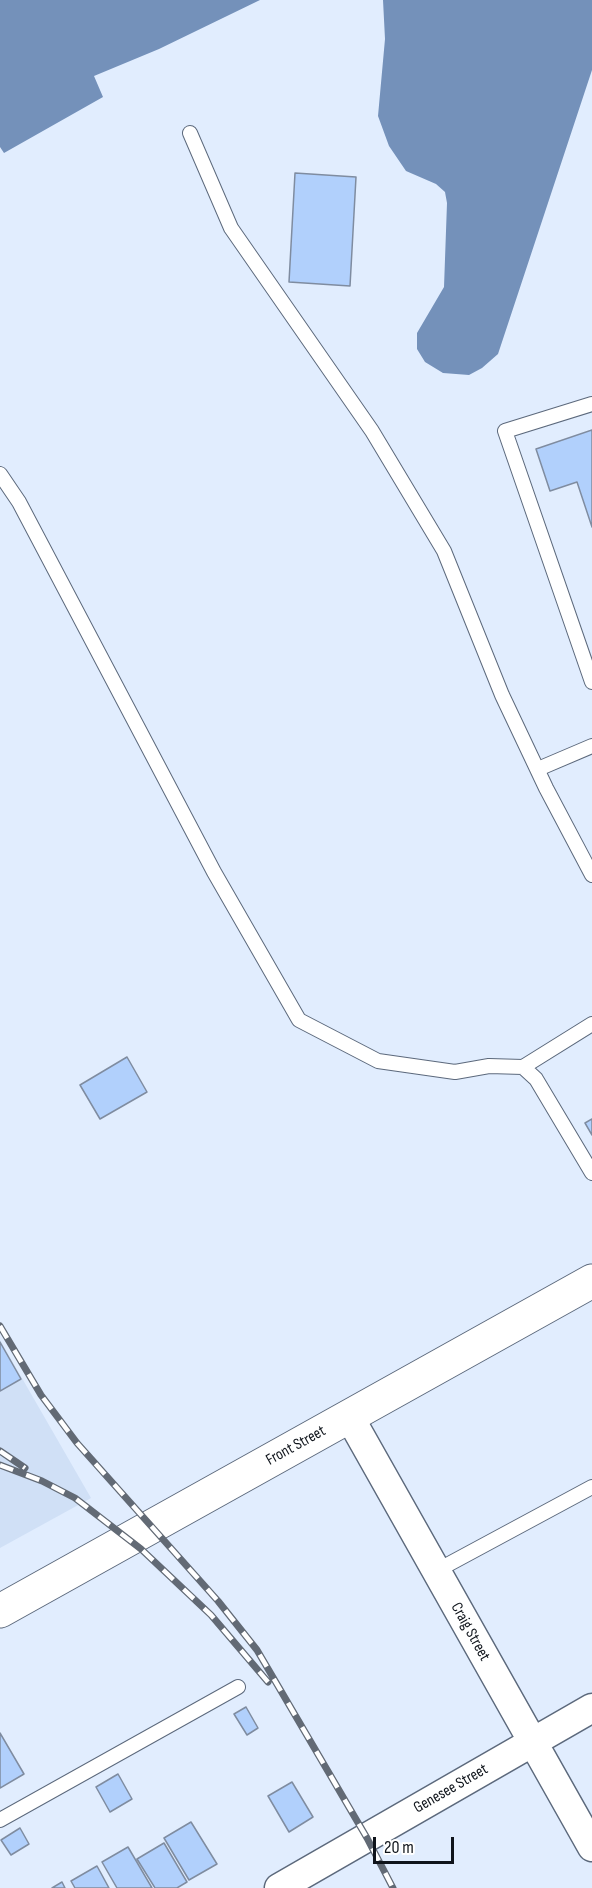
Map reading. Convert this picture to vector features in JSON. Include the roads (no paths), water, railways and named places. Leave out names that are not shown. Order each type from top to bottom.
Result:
[{"type":"street","name":"Front Street","points":[[0,1611],[592,1281]]},
{"type":"street","name":"Craig Street","points":[[349,1416],[592,1846]]},
{"type":"street","name":"Genesee Street","points":[[279,1888],[592,1708]]},
{"type":"lane","points":[[190,133],[231,228],[372,431],[444,551],[502,695],[592,874]]},
{"type":"lane","points":[[592,404],[505,431],[592,682]]},
{"type":"lane","points":[[0,474],[19,502],[214,872],[299,1020],[378,1061],[455,1072],[489,1066],[523,1067],[592,1024]]},
{"type":"lane","points":[[538,769],[592,746]]},
{"type":"lane","points":[[523,1067],[536,1079],[592,1173]]},
{"type":"lane","points":[[436,1571],[592,1487]]},
{"type":"lane","points":[[0,1820],[238,1687]]},
{"type":"water","points":[[0,0],[260,0],[159,49],[94,76],[103,97],[4,153],[0,147]]},
{"type":"water","points":[[383,0],[592,0],[592,70],[498,354],[482,368],[469,375],[443,373],[425,362],[417,349],[417,333],[444,287],[447,203],[445,192],[436,184],[406,171],[389,146],[378,116],[385,39]]},
{"type":"railway","points":[[0,1326],[41,1395],[77,1443],[218,1601],[257,1650],[367,1838],[393,1888]]},
{"type":"railway","points":[[0,1451],[25,1468]]},
{"type":"railway","points":[[0,1465],[42,1481],[75,1498],[141,1549],[211,1615],[268,1682]]}]
